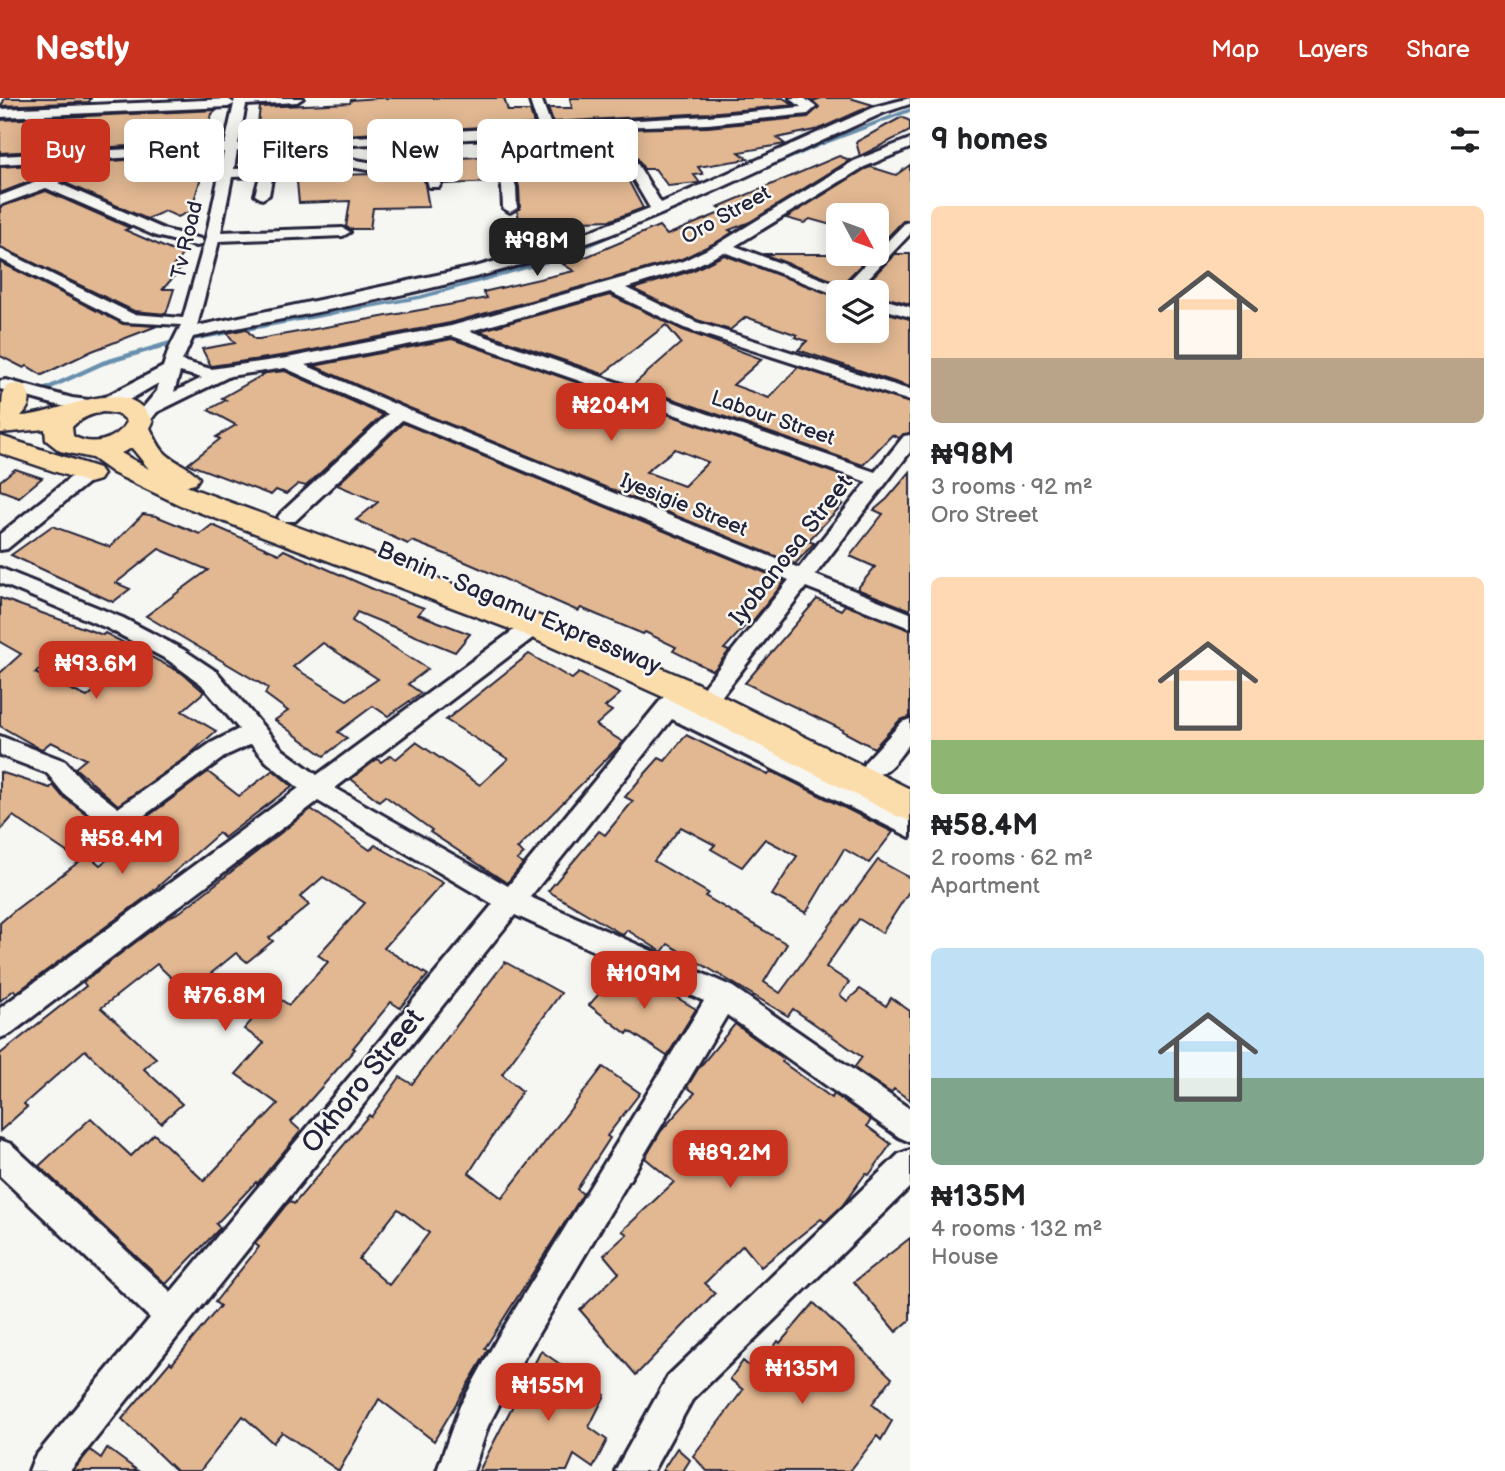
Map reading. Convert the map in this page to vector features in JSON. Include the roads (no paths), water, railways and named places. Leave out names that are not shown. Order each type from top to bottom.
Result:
[{"type":"highway","points":[[0,416],[16,407],[18,401],[7,386]]},
{"type":"highway","points":[[0,435],[59,427],[98,405],[130,409],[144,420],[123,443],[93,462]]},
{"type":"highway","name":"Benin - Sagamu Expressway","points":[[144,420],[143,445],[154,460],[183,478],[400,556],[524,605],[688,697],[874,768],[910,786]]},
{"type":"highway","points":[[0,425],[59,427],[93,462]]},
{"type":"highway","points":[[0,444],[122,467],[190,499],[534,626],[688,697],[910,806]]},
{"type":"street","points":[[0,113],[297,98]]},
{"type":"street","points":[[534,98],[542,119]]},
{"type":"street","points":[[638,123],[708,120],[808,110],[810,107],[796,98]]},
{"type":"street","name":"Tv Road","points":[[224,144],[235,100]]},
{"type":"street","points":[[0,253],[130,319],[182,327],[444,279],[525,259],[583,239],[879,110],[910,100]]},
{"type":"street","points":[[224,148],[477,135]]},
{"type":"street","name":"Oro Street","points":[[175,360],[196,372],[226,373],[287,363],[453,331],[612,287],[688,264],[723,247],[859,164],[910,143]]},
{"type":"street","points":[[0,160],[123,153]]},
{"type":"street","points":[[0,201],[123,153]]},
{"type":"street","name":"Tv Road","points":[[182,327],[213,236],[226,173],[224,156]]},
{"type":"street","points":[[353,164],[392,170],[429,172],[434,176],[434,184]]},
{"type":"street","points":[[226,173],[238,172]]},
{"type":"street","points":[[638,176],[657,208]]},
{"type":"street","name":"Tv Road","points":[[144,420],[165,392],[175,360],[196,242],[213,182]]},
{"type":"street","points":[[262,195],[264,182]]},
{"type":"street","points":[[508,182],[510,208]]},
{"type":"street","points":[[46,183],[161,233],[196,242]]},
{"type":"street","points":[[857,280],[910,226]]},
{"type":"street","points":[[213,236],[343,232]]},
{"type":"street","points":[[723,247],[826,285]]},
{"type":"street","points":[[612,287],[690,325],[910,396]]},
{"type":"street","points":[[889,306],[910,312]]},
{"type":"street","name":"Labour Street","points":[[453,331],[878,480]]},
{"type":"street","points":[[7,386],[71,403],[98,405],[175,360]]},
{"type":"street","name":"Iyesigie Street","points":[[287,363],[400,413],[910,621]]},
{"type":"street","name":"Oro Street","points":[[144,420],[226,373]]},
{"type":"street","points":[[7,386],[59,427]]},
{"type":"street","points":[[288,517],[400,413]]},
{"type":"street","name":"Iyobanosa Street","points":[[688,697],[804,579],[910,440]]},
{"type":"street","points":[[0,544],[93,462]]},
{"type":"street","points":[[0,575],[115,623],[176,655],[209,678],[275,756],[318,789],[372,823],[511,901],[723,996],[910,1126]]},
{"type":"street","points":[[0,1025],[534,626]]},
{"type":"street","points":[[688,697],[910,827]]},
{"type":"street","name":"Okhoro Street","points":[[47,1471],[171,1315],[511,901],[688,697]]},
{"type":"street","points":[[874,768],[910,728]]},
{"type":"street","points":[[0,745],[56,767],[73,787],[118,821],[219,749],[255,732]]},
{"type":"street","points":[[455,1471],[473,1419],[510,1349],[723,996]]},
{"type":"street","points":[[0,1155],[171,1315]]},
{"type":"street","points":[[632,1471],[680,1388],[910,1165]]},
{"type":"waterway","points":[[321,315],[421,297],[559,258],[826,142],[910,110]]},
{"type":"waterway","points":[[196,338],[331,313]]},
{"type":"waterway","points":[[46,389],[103,363],[171,343]]}]
